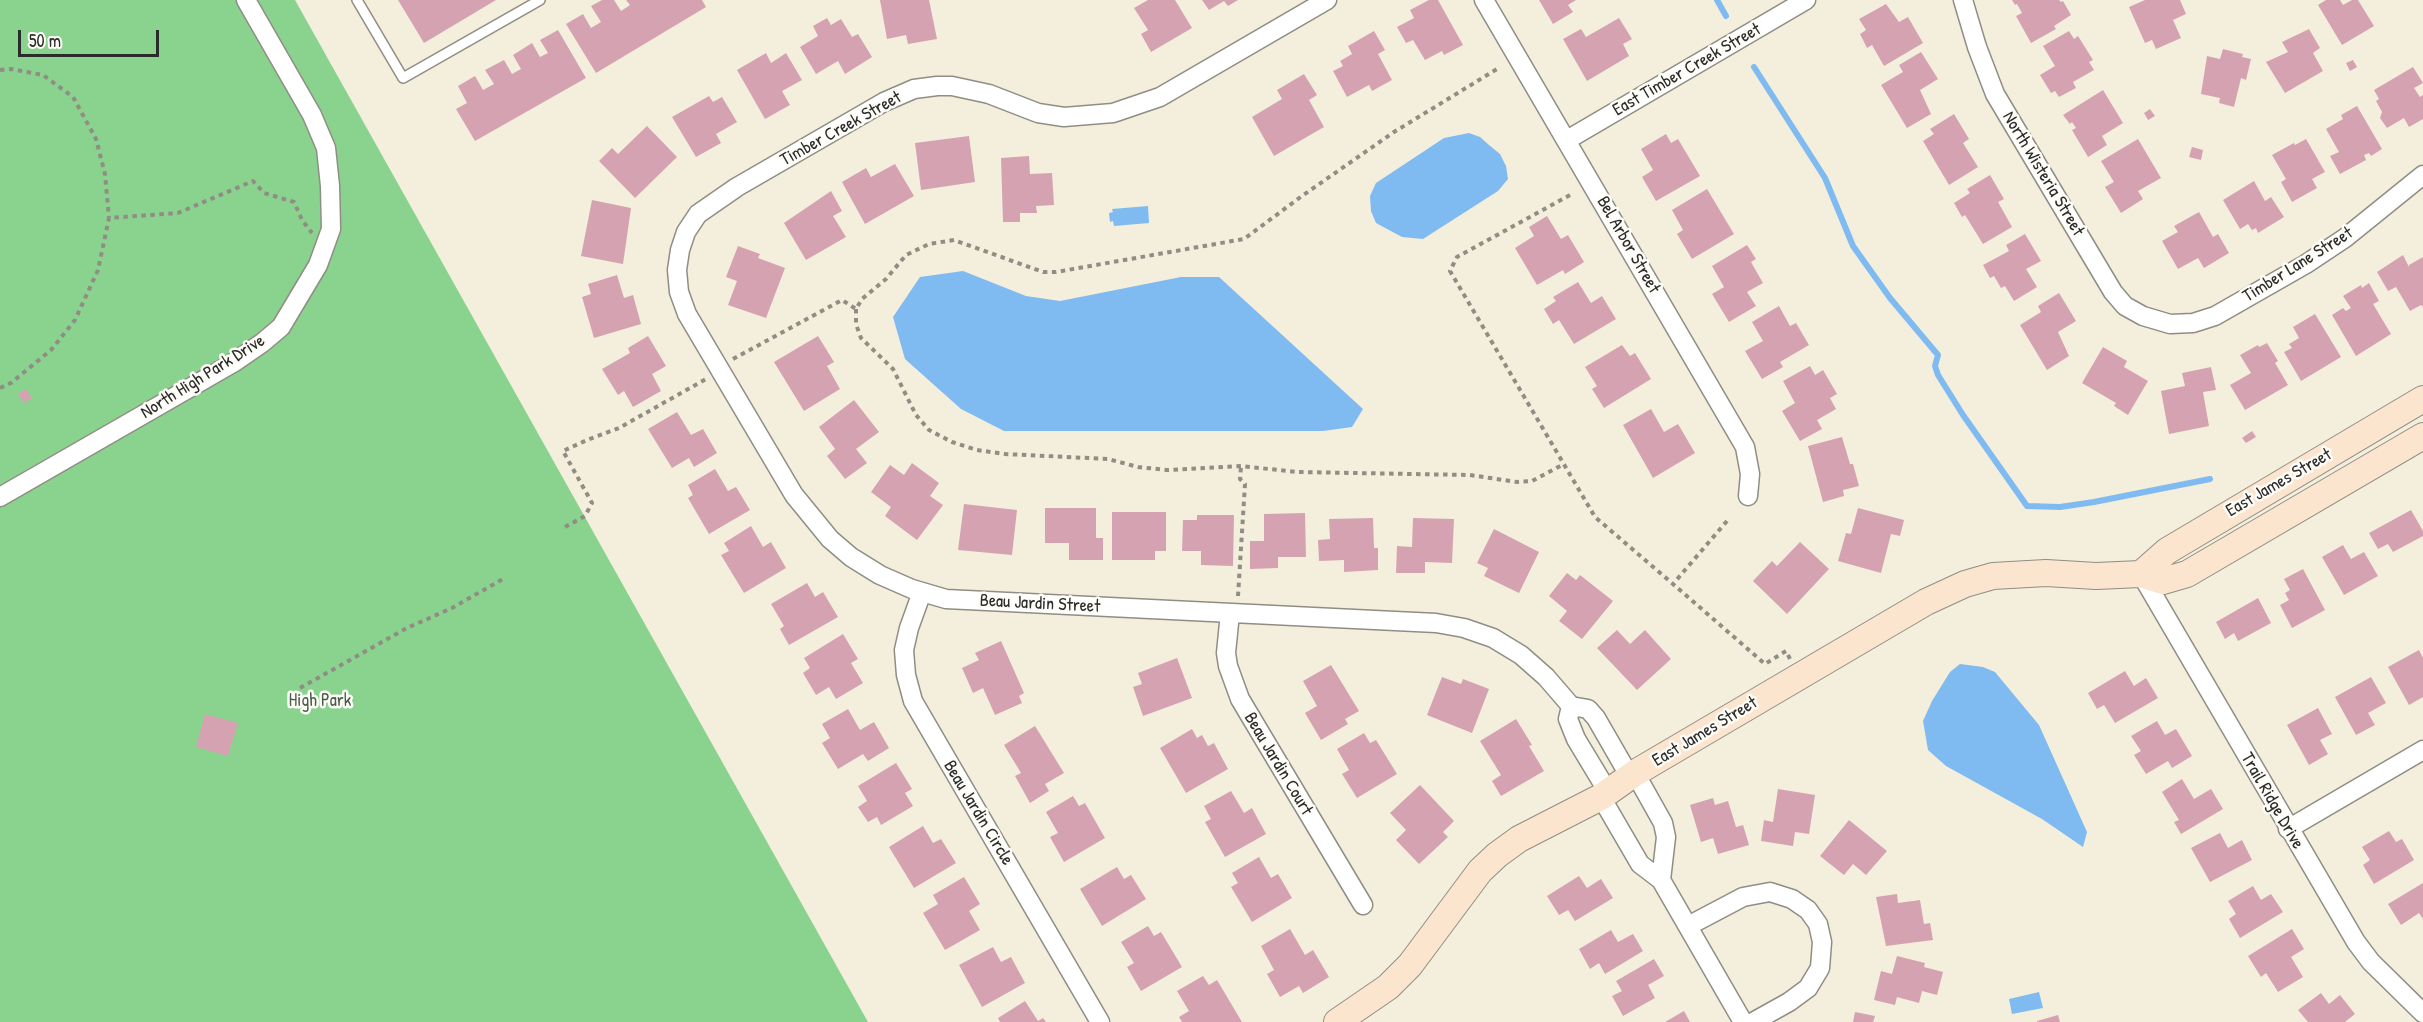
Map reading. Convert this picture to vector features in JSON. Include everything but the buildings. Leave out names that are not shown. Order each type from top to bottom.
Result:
[{"type":"street","name":"North High Park Drive","points":[[0,497],[233,363],[262,343],[281,327],[318,265],[331,229],[326,148],[312,115],[246,0]]},
{"type":"street","name":"Timber Creek Street","points":[[680,250],[686,232],[698,214],[717,199],[884,102],[914,89],[952,86],[988,94],[1038,113],[1064,117],[1113,113],[1160,97],[1327,0]]},
{"type":"street","name":"Bel Arbor Street","points":[[1484,0],[1745,447],[1750,474],[1748,496]]},
{"type":"street","name":"East Timber Creek Street","points":[[1567,140],[1806,0]]},
{"type":"street","name":"North Wisteria Street","points":[[1963,0],[1977,47],[1995,94],[2108,282],[2126,306],[2159,322]]},
{"type":"street","name":"Timber Lane Street","points":[[2159,322],[2193,323],[2215,316],[2306,264],[2345,238],[2423,175]]},
{"type":"street","name":"Beau Jardin Street","points":[[680,250],[677,270],[679,292],[687,314],[794,495],[824,533],[851,557],[880,575],[922,592],[946,598],[994,602],[1234,607],[1436,623],[1464,628],[1493,638],[1521,655],[1546,677],[1571,706]]},
{"type":"street","name":"East James Street","points":[[2141,574],[2167,551],[2423,399]]},
{"type":"street","name":"East James Street","points":[[1337,1022],[1388,987],[1410,965],[1480,871],[1519,839],[1604,794],[1632,775],[1926,602],[1965,584],[1993,576],[2141,574],[2163,581],[2187,574],[2423,436]]},
{"type":"street","name":"Trail Ridge Drive","points":[[2141,574],[2356,942],[2371,962],[2423,1013]]},
{"type":"street","name":"Beau Jardin Circle","points":[[922,592],[904,650],[906,675],[913,701],[1100,1022]]},
{"type":"street","name":"Beau Jardin Court","points":[[1234,607],[1226,653],[1228,666],[1240,699],[1363,905]]},
{"type":"street","points":[[1661,880],[1664,823],[1596,718],[1588,709],[1571,706],[1568,718],[1576,739],[1640,864],[1661,880],[1743,1022]]},
{"type":"street","points":[[2288,829],[2423,750]]},
{"type":"street","points":[[1688,926],[1743,897],[1770,892],[1792,899],[1808,910],[1818,924],[1822,942],[1820,968],[1808,988],[1754,1022]]},
{"type":"lane","points":[[357,0],[403,78],[540,0]]},
{"type":"path","points":[[0,69],[43,75],[72,98],[96,139],[105,174],[109,218],[98,270],[75,320],[51,350],[11,383],[0,388]]},
{"type":"path","points":[[1497,69],[1394,132],[1244,239],[1056,272],[1043,272],[954,240],[928,244],[906,255],[886,279],[862,299],[856,309],[856,324],[861,338],[893,369],[916,415],[929,430],[952,442],[977,450],[1005,454],[1107,459],[1138,467],[1167,470],[1241,466],[1297,472],[1470,475],[1517,482],[1532,481],[1563,464]]},
{"type":"path","points":[[109,218],[178,213],[253,181],[264,193],[294,202],[302,220],[324,247]]},
{"type":"path","points":[[1570,195],[1457,257],[1450,271],[1594,517],[1765,664],[1786,651],[1792,663]]},
{"type":"path","points":[[732,360],[842,300],[856,309]]},
{"type":"path","points":[[565,527],[585,516],[592,503],[563,451],[619,428],[710,377]]},
{"type":"path","points":[[1234,607],[1245,484],[1240,479],[1241,466]]},
{"type":"path","points":[[1673,584],[1727,521]]},
{"type":"path","points":[[300,688],[407,627],[453,608],[503,579]]},
{"type":"green space","name":"High Park","points":[[0,0],[295,0],[868,1022],[0,1022]]},
{"type":"water","points":[[1469,133],[1480,137],[1500,154],[1506,166],[1508,179],[1498,191],[1423,239],[1402,237],[1376,223],[1371,211],[1370,196],[1376,183],[1444,138]]},
{"type":"water","points":[[1148,206],[1149,223],[1114,226],[1113,221],[1110,222],[1109,213],[1113,212],[1112,209]]},
{"type":"water","points":[[963,271],[1026,296],[1060,301],[1181,277],[1219,277],[1363,409],[1352,427],[1323,431],[1004,431],[961,409],[905,359],[893,317],[920,277]]},
{"type":"water","points":[[1960,664],[1983,667],[1995,672],[2039,725],[2087,832],[2083,847],[2042,819],[1946,766],[1928,750],[1923,721],[1950,672]]},
{"type":"water","points":[[2039,992],[2043,1008],[2012,1014],[2009,999]]},
{"type":"waterway","points":[[1717,0],[1726,16]]},
{"type":"waterway","points":[[1754,67],[1825,178],[1853,246],[1890,298],[1938,355],[1935,366],[1938,375],[2027,506],[2060,507],[2094,502],[2210,479]]}]
